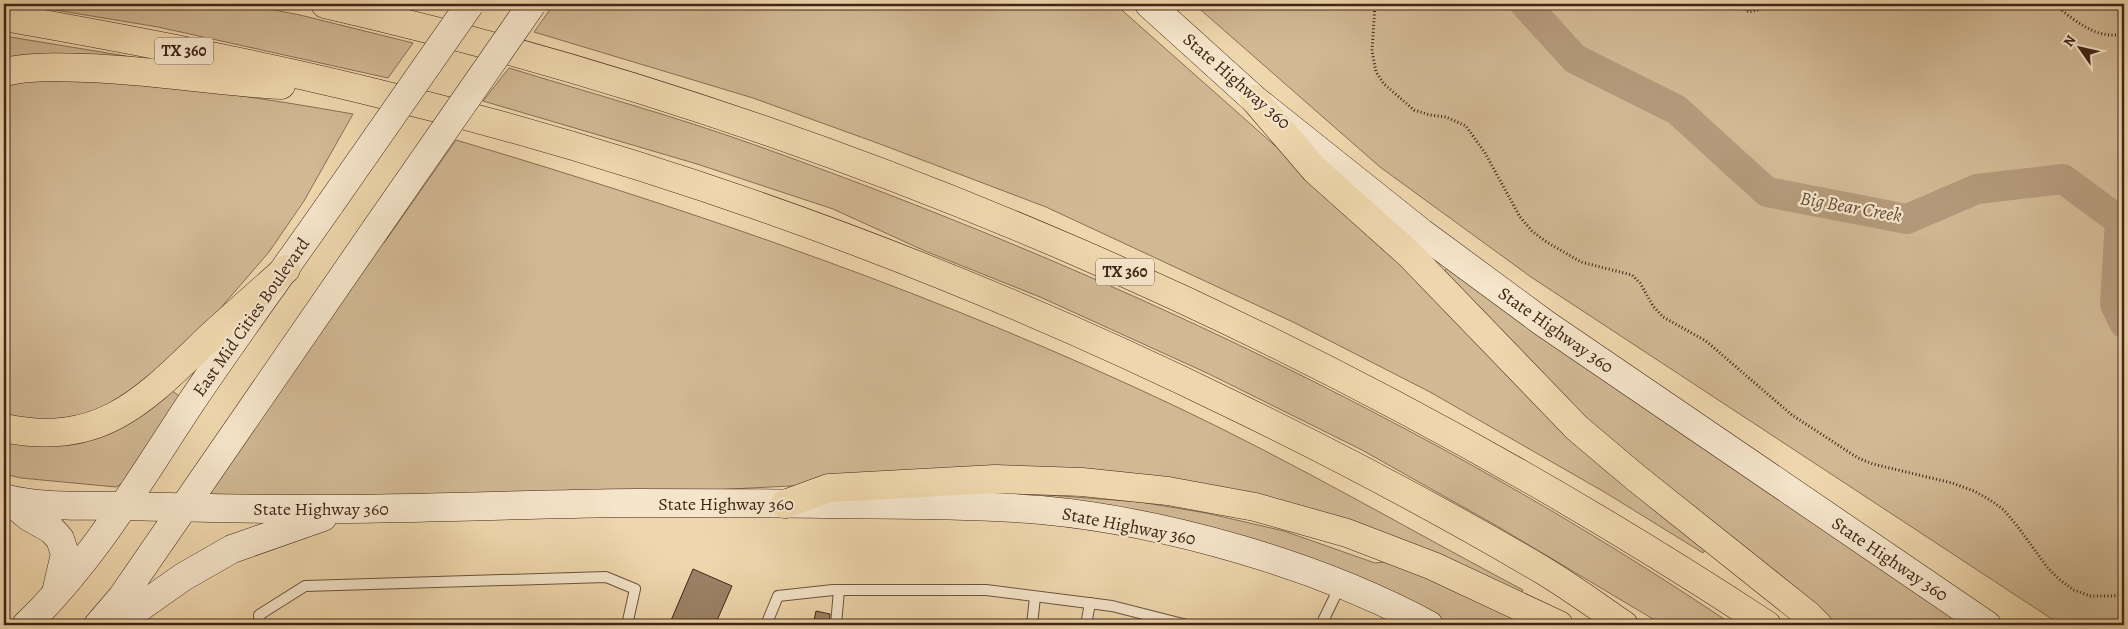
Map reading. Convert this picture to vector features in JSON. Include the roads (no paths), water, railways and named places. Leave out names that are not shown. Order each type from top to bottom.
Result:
[{"type":"highway","name":"TX 360","points":[[325,4],[434,29],[638,89],[773,134],[902,180],[1003,220],[1115,268],[1337,373],[1446,431],[1562,497],[1688,573],[1766,625]]},
{"type":"highway","points":[[384,4],[434,29]]},
{"type":"highway","name":"TX 360","points":[[4,17],[135,40],[364,90],[579,148],[829,231],[942,275],[1056,323],[1176,377],[1387,482],[1548,574],[1624,625]]},
{"type":"highway","points":[[4,72],[17,69],[57,67],[131,70],[242,84],[364,90]]},
{"type":"highway","points":[[1254,99],[1315,170],[1409,254],[1578,428],[1818,625]]},
{"type":"highway","points":[[4,428],[24,432],[63,432],[102,422],[137,404],[286,269]]},
{"type":"highway","points":[[786,504],[829,488],[994,479],[1082,482],[1168,491],[1255,507],[1347,533],[1433,566],[1558,625]]},
{"type":"main road","name":"East Mid Cities Boulevard","points":[[26,625],[54,598],[88,555],[196,394],[286,269],[470,4]]},
{"type":"main road","points":[[98,625],[122,597],[532,4]]},
{"type":"main road","name":"State Highway 360","points":[[1149,4],[1254,99],[1422,233],[1544,324],[1986,625]]},
{"type":"main road","points":[[6,499],[29,517],[52,530],[60,538],[65,554],[54,598]]},
{"type":"main road","name":"State Highway 360","points":[[6,499],[68,505],[342,510],[634,503],[983,506],[1044,510],[1133,524],[1205,541],[1341,584],[1394,607],[1429,625]]},
{"type":"main road","points":[[115,625],[183,577],[232,549],[342,510]]},
{"type":"lane","points":[[260,625],[259,615],[304,586],[606,577],[636,589],[627,625]]},
{"type":"lane","points":[[1321,625],[1341,584]]},
{"type":"lane","points":[[836,625],[839,590]]},
{"type":"lane","points":[[766,625],[778,596],[839,590],[986,590],[1112,606],[1187,625]]},
{"type":"lane","points":[[1032,625],[1035,597]]},
{"type":"lane","points":[[1086,625],[1090,603]]},
{"type":"waterway","name":"Big Bear Creek","points":[[1525,4],[1575,59],[1677,110],[1767,192],[1907,219],[1977,189],[2063,179],[2120,221],[2115,304],[2124,323]]}]
